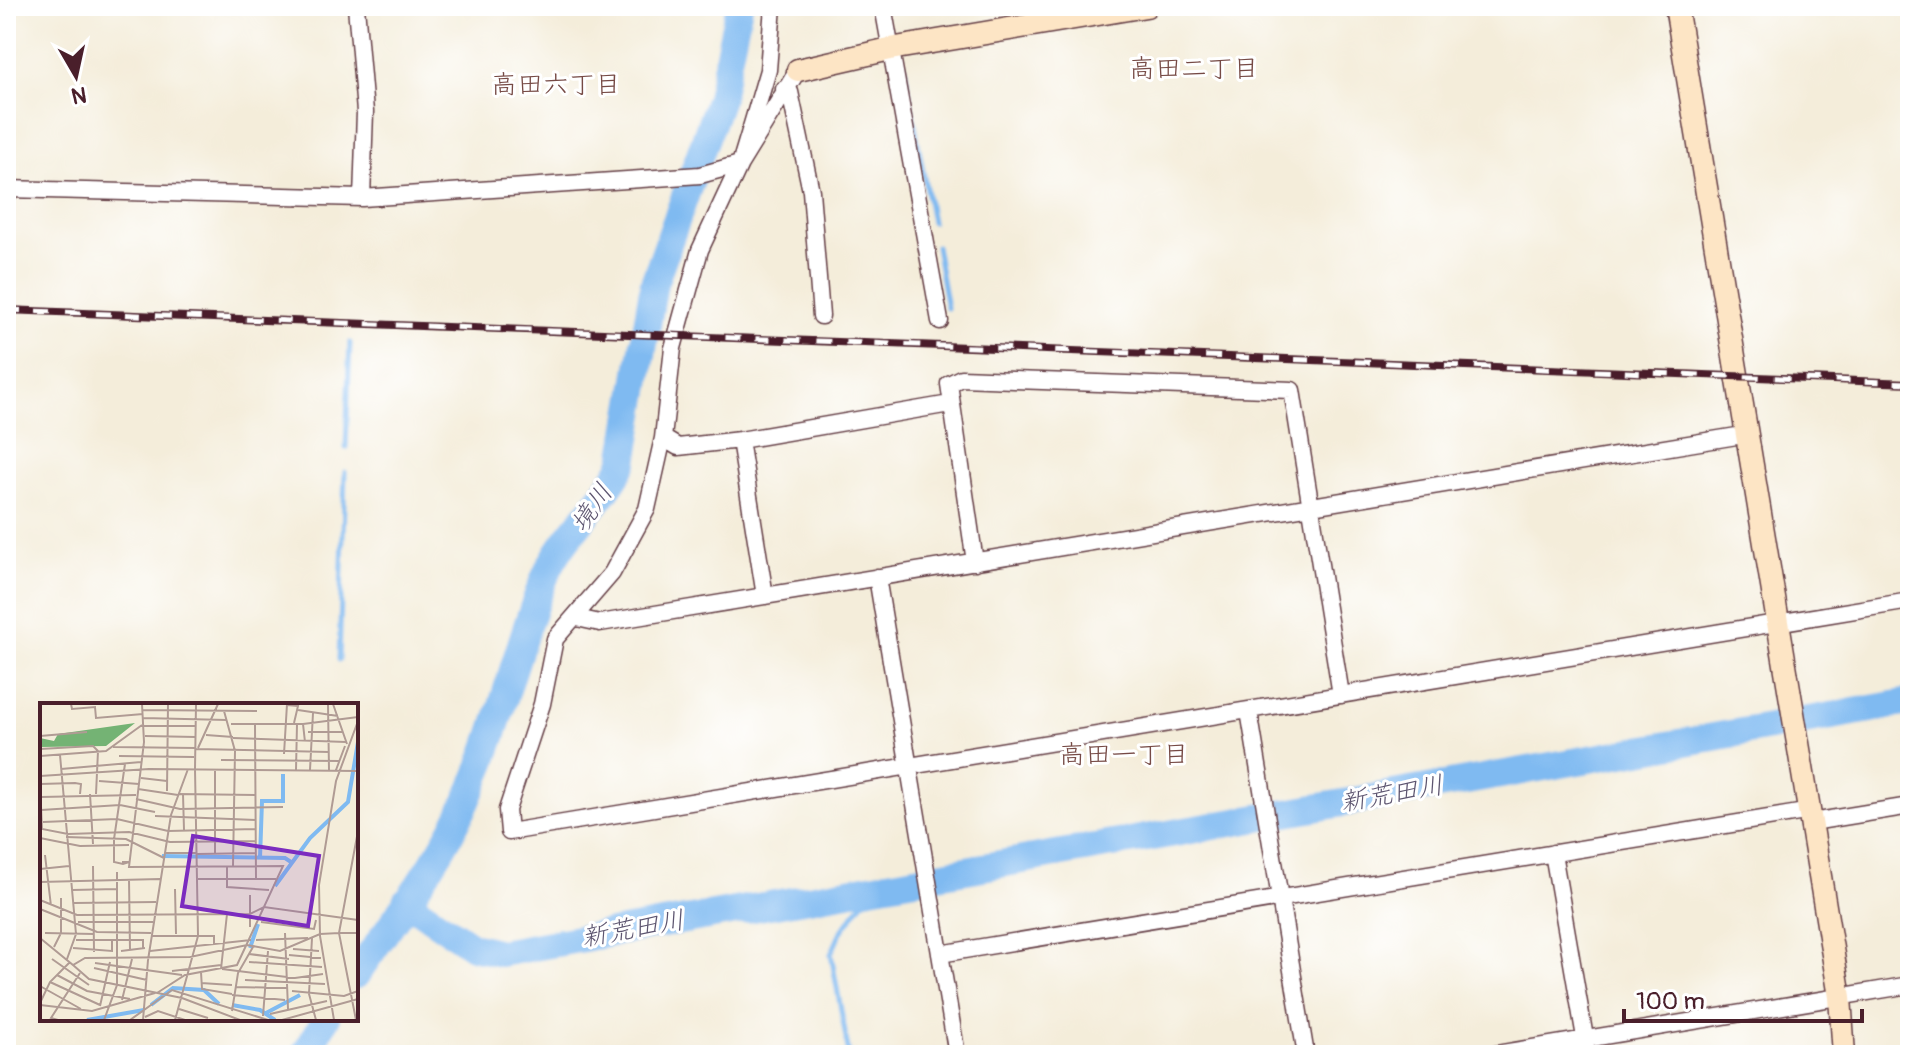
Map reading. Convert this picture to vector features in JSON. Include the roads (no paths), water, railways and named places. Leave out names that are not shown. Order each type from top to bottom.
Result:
[{"type":"street","points":[[356,6],[365,112],[362,198]]},
{"type":"street","points":[[773,6],[768,70],[700,250],[673,348],[663,438],[647,509],[612,573],[577,618],[555,639],[542,704],[507,810],[509,832],[1910,601]]},
{"type":"street","points":[[883,6],[940,321]]},
{"type":"street","points":[[6,189],[362,198],[661,178],[732,167],[753,147],[791,80],[890,49],[1146,6]]},
{"type":"street","points":[[1676,6],[1812,816],[1840,997],[1844,1055]]},
{"type":"street","points":[[791,80],[790,92],[811,191],[821,316]]},
{"type":"street","points":[[975,562],[949,384],[961,378],[1292,390],[1341,695]]},
{"type":"street","points":[[663,438],[678,447],[740,440],[950,404]]},
{"type":"street","points":[[577,618],[600,623],[1749,434]]},
{"type":"street","points":[[740,440],[765,596]]},
{"type":"street","points":[[877,577],[957,1055]]},
{"type":"street","points":[[1249,711],[1306,1055]]},
{"type":"street","points":[[940,954],[1553,853],[1812,816],[1910,806]]},
{"type":"street","points":[[1553,853],[1586,1047]]},
{"type":"street","points":[[1490,1055],[1586,1047],[1910,985]]},
{"type":"waterway","name":"境川","points":[[358,972],[430,868],[456,824],[479,774],[545,577],[562,546],[605,492],[624,462],[654,283],[720,98],[739,6]]},
{"type":"waterway","points":[[904,65],[932,222]]},
{"type":"waterway","points":[[936,246],[947,308]]},
{"type":"waterway","points":[[346,448],[350,343]]},
{"type":"waterway","points":[[339,660],[345,472]]},
{"type":"waterway","name":"新荒田川","points":[[406,901],[472,946],[500,953],[1910,702]]},
{"type":"waterway","name":"新荒田川","points":[[849,1055],[831,954],[841,932],[874,887]]},
{"type":"waterway","name":"境川","points":[[304,1055],[325,1021]]},
{"type":"railway","points":[[6,310],[1910,383]]},
{"type":"district","name":"高田二丁目","points":[[1194,69]]},
{"type":"district","name":"高田六丁目","points":[[556,85]]},
{"type":"district","name":"高田一丁目","points":[[1124,755]]}]
